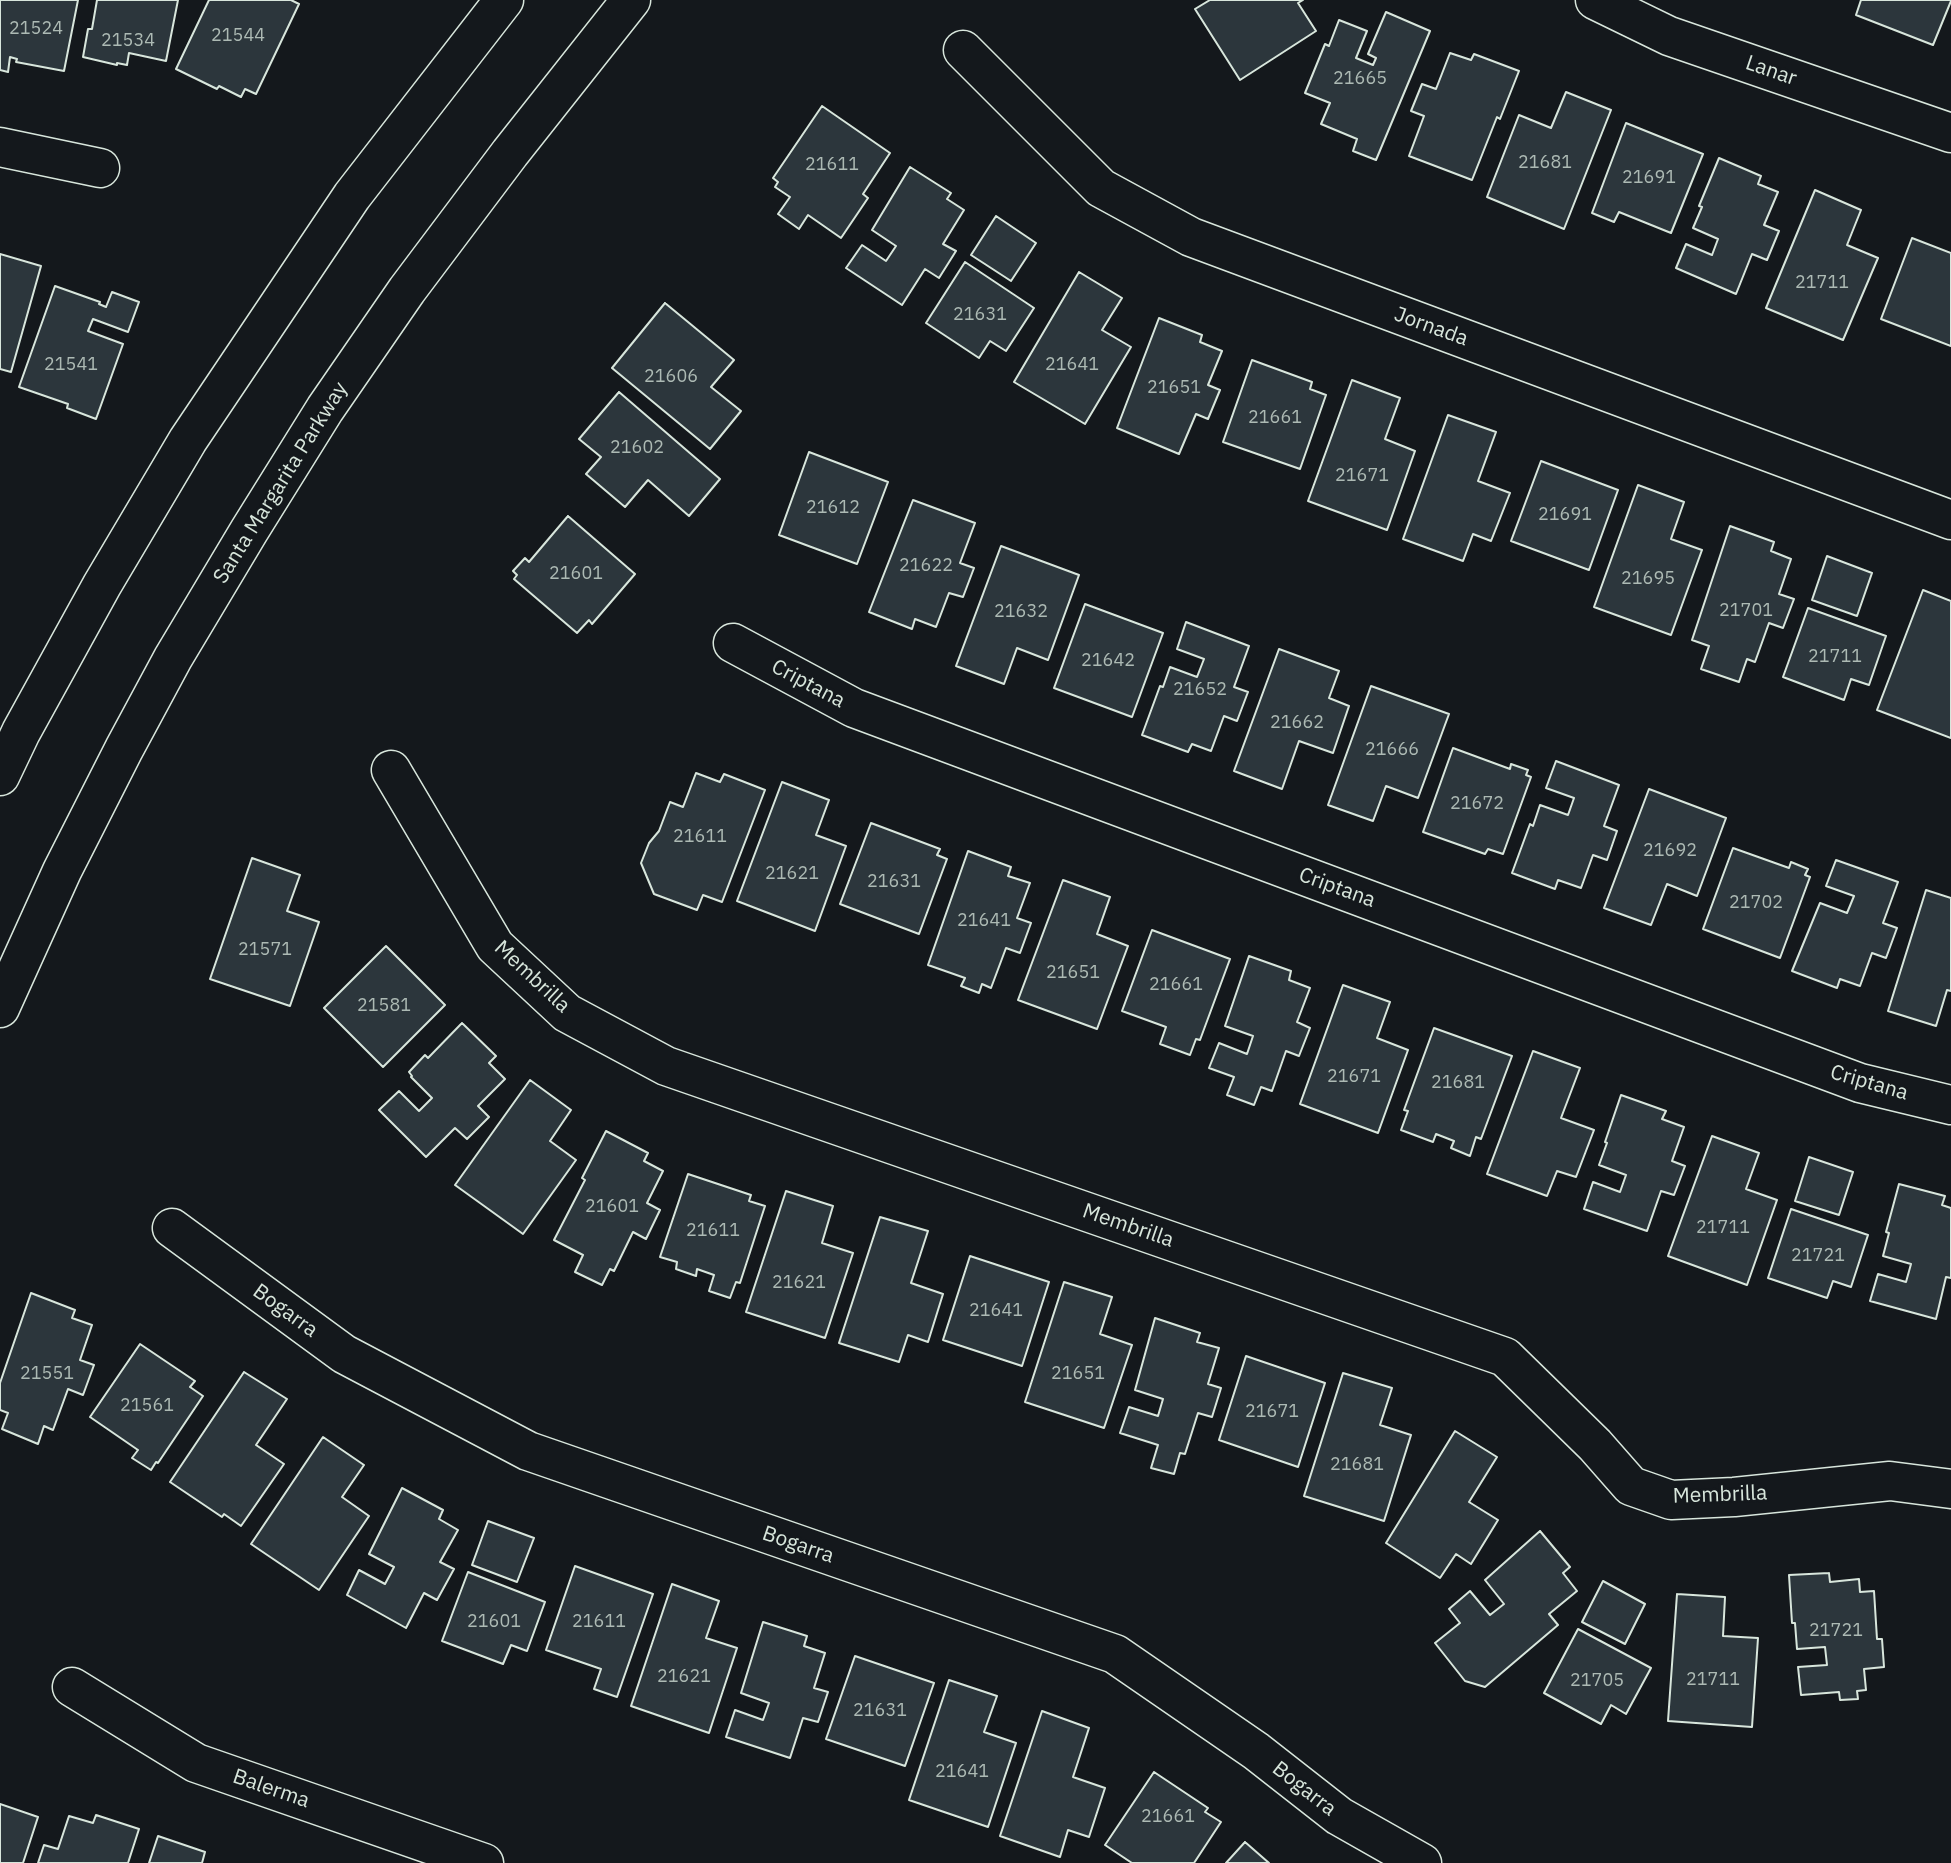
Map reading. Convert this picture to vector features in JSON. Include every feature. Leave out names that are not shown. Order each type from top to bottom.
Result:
[{"type":"street","points":[[0,776],[21,732],[102,585],[188,440],[352,196],[504,0]]},
{"type":"street","name":"Santa Margarita Parkway","points":[[0,1008],[62,871],[124,749],[173,658],[249,531],[326,409],[407,290],[518,142],[631,0]]},
{"type":"street","name":"Lanar","points":[[1595,0],[1669,36],[1951,133]]},
{"type":"street","name":"Jornada","points":[[963,50],[1101,188],[1191,237],[1951,520]]},
{"type":"street","points":[[0,147],[100,168]]},
{"type":"street","name":"Criptana","points":[[733,643],[854,708],[1860,1083],[1951,1105]]},
{"type":"street","name":"Membrilla","points":[[391,770],[495,946],[567,1013],[666,1066],[1505,1357],[1595,1445],[1631,1486],[1671,1500],[1734,1497],[1890,1481],[1951,1489]]},
{"type":"street","name":"Bogarra","points":[[172,1228],[344,1354],[528,1451],[1115,1654],[1256,1751],[1339,1816],[1422,1863]]},
{"type":"street","name":"Balerma","points":[[72,1687],[196,1763],[484,1863]]},
{"type":"building","points":[[0,0],[78,0],[64,71],[16,62],[17,59],[10,57],[8,72],[0,70]]},
{"type":"building","points":[[97,0],[178,0],[166,61],[129,53],[127,65],[117,65],[83,57]]},
{"type":"building","points":[[209,0],[291,0],[299,4],[256,94],[245,89],[241,97],[219,86],[217,89],[176,69]]},
{"type":"building","points":[[1210,0],[1303,0],[1298,3],[1316,31],[1240,80],[1195,9]]},
{"type":"building","points":[[1861,0],[1951,1],[1933,45],[1856,15]]},
{"type":"building","points":[[1386,12],[1430,31],[1376,160],[1353,151],[1357,139],[1321,124],[1330,103],[1305,93],[1325,44],[1329,46],[1339,20],[1367,31],[1356,58],[1373,65],[1376,58],[1368,54]]},
{"type":"building","points":[[1450,53],[1471,60],[1474,54],[1519,71],[1472,180],[1409,156],[1424,116],[1411,111],[1422,84],[1436,89]]},
{"type":"building","points":[[1566,92],[1611,110],[1564,229],[1487,197],[1519,115],[1551,128]]},
{"type":"building","points":[[822,106],[890,153],[863,194],[868,198],[841,238],[808,215],[799,229],[778,214],[790,197],[775,187],[778,182],[773,178]]},
{"type":"building","points":[[1626,123],[1703,154],[1671,233],[1619,212],[1614,222],[1592,213]]},
{"type":"building","points":[[1719,158],[1761,176],[1758,184],[1778,192],[1764,225],[1779,231],[1767,260],[1752,254],[1736,294],[1676,268],[1686,244],[1712,255],[1718,239],[1693,228]]},
{"type":"building","points":[[910,167],[951,193],[947,199],[964,210],[943,244],[956,251],[939,278],[925,269],[902,305],[846,268],[862,245],[886,261],[896,246],[872,230]]},
{"type":"building","points":[[1815,190],[1861,210],[1847,245],[1878,258],[1843,340],[1766,308]]},
{"type":"building","points":[[996,216],[1036,243],[1011,281],[971,255]]},
{"type":"building","points":[[1912,238],[1951,253],[1951,346],[1881,319]]},
{"type":"building","points":[[0,254],[41,266],[11,372],[0,369]]},
{"type":"building","points":[[965,262],[1034,308],[1006,351],[990,341],[979,358],[926,323]]},
{"type":"building","points":[[1079,272],[1122,298],[1102,330],[1131,347],[1085,424],[1014,382]]},
{"type":"building","points":[[55,286],[100,302],[99,304],[106,307],[112,292],[139,302],[128,332],[93,319],[88,331],[123,344],[96,419],[67,408],[68,404],[19,387]]},
{"type":"building","points":[[665,303],[734,360],[711,387],[741,411],[710,449],[612,368]]},
{"type":"building","points":[[1159,318],[1202,335],[1200,342],[1222,351],[1208,385],[1220,390],[1208,419],[1196,414],[1179,454],[1117,428]]},
{"type":"building","points":[[1252,360],[1312,382],[1310,389],[1326,395],[1300,469],[1223,442]]},
{"type":"building","points":[[1352,380],[1400,398],[1385,439],[1415,451],[1387,530],[1308,501]]},
{"type":"building","points":[[619,392],[720,479],[689,516],[648,480],[625,507],[586,474],[601,457],[579,439]]},
{"type":"building","points":[[1448,415],[1496,432],[1478,481],[1510,493],[1491,541],[1473,534],[1463,561],[1403,539]]},
{"type":"building","points":[[809,452],[888,482],[857,564],[779,535]]},
{"type":"building","points":[[1541,461],[1618,490],[1589,570],[1511,541]]},
{"type":"building","points":[[1638,485],[1684,502],[1671,539],[1702,550],[1671,635],[1594,607]]},
{"type":"building","points":[[913,500],[975,523],[960,563],[974,568],[963,597],[949,593],[936,627],[915,619],[912,629],[869,612]]},
{"type":"building","points":[[568,516],[635,574],[592,624],[589,620],[577,633],[514,579],[517,575],[513,571],[525,558],[529,562]]},
{"type":"building","points":[[1730,526],[1774,542],[1771,551],[1791,559],[1779,594],[1794,599],[1783,628],[1769,623],[1755,662],[1747,659],[1739,682],[1701,669],[1709,646],[1692,640]]},
{"type":"building","points":[[1001,546],[1079,575],[1048,660],[1017,648],[1004,684],[956,666]]},
{"type":"building","points":[[1827,556],[1872,573],[1857,616],[1812,600]]},
{"type":"building","points":[[1923,590],[1951,601],[1951,738],[1877,710]]},
{"type":"building","points":[[1085,604],[1163,633],[1132,717],[1054,688]]},
{"type":"building","points":[[1808,608],[1886,636],[1869,685],[1851,679],[1844,700],[1783,677]]},
{"type":"building","points":[[1186,622],[1249,646],[1234,687],[1248,692],[1237,721],[1224,716],[1211,751],[1192,744],[1188,752],[1142,735],[1170,667],[1197,677],[1204,659],[1177,649]]},
{"type":"building","points":[[1279,649],[1339,671],[1329,698],[1349,706],[1333,753],[1299,741],[1282,789],[1234,771]]},
{"type":"building","points":[[1371,686],[1449,714],[1418,798],[1386,786],[1373,821],[1328,805]]},
{"type":"building","points":[[1453,748],[1510,769],[1511,764],[1528,770],[1526,775],[1531,777],[1503,854],[1488,849],[1485,854],[1423,832]]},
{"type":"building","points":[[1556,761],[1619,785],[1604,826],[1617,831],[1607,860],[1593,855],[1581,888],[1558,880],[1555,889],[1512,873],[1540,805],[1568,815],[1574,798],[1546,788]]},
{"type":"building","points":[[696,773],[720,782],[724,774],[765,790],[722,902],[703,895],[697,910],[654,894],[641,863],[649,843],[659,831],[670,802],[683,807]]},
{"type":"building","points":[[782,782],[829,800],[816,835],[846,846],[815,931],[737,901]]},
{"type":"building","points":[[1649,789],[1726,818],[1697,896],[1667,884],[1651,925],[1604,908]]},
{"type":"building","points":[[871,823],[940,849],[937,855],[947,859],[919,934],[840,904]]},
{"type":"building","points":[[1733,848],[1789,868],[1791,862],[1808,869],[1805,875],[1810,877],[1780,958],[1703,929]]},
{"type":"building","points":[[968,851],[1011,867],[1008,876],[1030,883],[1017,918],[1031,923],[1020,953],[1006,948],[991,988],[982,984],[979,993],[961,986],[965,978],[928,965]]},
{"type":"building","points":[[252,858],[300,875],[287,911],[319,922],[290,1006],[210,979]]},
{"type":"building","points":[[1836,860],[1898,882],[1883,923],[1897,928],[1886,958],[1872,953],[1860,986],[1840,979],[1837,988],[1792,971],[1820,903],[1847,913],[1854,896],[1826,886]]},
{"type":"building","points":[[1063,880],[1110,897],[1097,934],[1128,946],[1097,1029],[1018,1000]]},
{"type":"building","points":[[1926,890],[1951,898],[1951,991],[1947,990],[1936,1026],[1888,1011]]},
{"type":"building","points":[[1152,930],[1230,959],[1200,1040],[1196,1039],[1190,1055],[1160,1044],[1166,1027],[1122,1011]]},
{"type":"building","points":[[386,946],[445,1005],[383,1067],[324,1008]]},
{"type":"building","points":[[1249,956],[1291,971],[1289,980],[1310,988],[1297,1022],[1310,1028],[1299,1056],[1286,1051],[1272,1091],[1261,1087],[1254,1105],[1227,1095],[1234,1077],[1209,1068],[1219,1043],[1247,1054],[1253,1036],[1225,1026]]},
{"type":"building","points":[[1343,985],[1390,1002],[1377,1038],[1408,1050],[1378,1133],[1300,1104]]},
{"type":"building","points":[[462,1023],[496,1056],[489,1063],[505,1079],[478,1106],[489,1117],[467,1139],[455,1128],[426,1157],[379,1110],[399,1091],[419,1111],[432,1098],[409,1072],[425,1055],[428,1058]]},
{"type":"building","points":[[1434,1028],[1512,1056],[1481,1139],[1476,1137],[1470,1156],[1451,1148],[1454,1141],[1436,1134],[1433,1142],[1401,1130],[1408,1111],[1404,1110]]},
{"type":"building","points":[[1533,1051],[1580,1068],[1561,1118],[1594,1130],[1576,1177],[1557,1171],[1547,1196],[1487,1174]]},
{"type":"building","points":[[530,1080],[571,1110],[550,1141],[576,1160],[523,1234],[455,1185]]},
{"type":"building","points":[[1621,1095],[1666,1111],[1662,1119],[1684,1127],[1672,1161],[1685,1166],[1674,1195],[1661,1191],[1647,1231],[1584,1209],[1593,1182],[1620,1192],[1626,1175],[1599,1165]]},
{"type":"building","points":[[606,1131],[648,1153],[644,1161],[663,1171],[647,1203],[660,1210],[646,1239],[633,1232],[614,1271],[610,1269],[602,1285],[575,1272],[583,1255],[554,1240],[585,1180],[582,1178]]},
{"type":"building","points":[[1712,1136],[1759,1153],[1746,1189],[1777,1200],[1747,1285],[1668,1256]]},
{"type":"building","points":[[1809,1157],[1853,1172],[1839,1215],[1795,1201]]},
{"type":"building","points":[[688,1174],[751,1195],[749,1201],[765,1206],[740,1283],[736,1282],[730,1298],[709,1291],[714,1275],[697,1269],[696,1276],[676,1269],[677,1262],[660,1257]]},
{"type":"building","points":[[1899,1184],[1945,1196],[1942,1205],[1951,1208],[1951,1278],[1946,1277],[1936,1319],[1870,1301],[1878,1274],[1906,1282],[1911,1264],[1883,1256],[1889,1233],[1886,1232]]},
{"type":"building","points":[[786,1191],[833,1206],[822,1243],[853,1253],[825,1338],[746,1312]]},
{"type":"building","points":[[1791,1209],[1868,1235],[1851,1287],[1833,1281],[1827,1298],[1768,1278]]},
{"type":"building","points":[[880,1217],[928,1231],[911,1283],[943,1294],[928,1342],[908,1335],[899,1362],[839,1343]]},
{"type":"building","points":[[970,1256],[1049,1282],[1022,1366],[943,1340]]},
{"type":"building","points":[[1064,1282],[1112,1297],[1100,1334],[1132,1345],[1104,1428],[1025,1402]]},
{"type":"building","points":[[31,1293],[75,1310],[72,1318],[92,1325],[80,1360],[94,1365],[83,1395],[68,1389],[53,1430],[44,1426],[38,1444],[2,1429],[8,1413],[0,1410],[0,1383]]},
{"type":"building","points":[[1155,1318],[1200,1333],[1197,1342],[1219,1348],[1208,1384],[1221,1388],[1212,1417],[1198,1413],[1185,1454],[1180,1453],[1174,1474],[1151,1468],[1158,1445],[1120,1433],[1129,1407],[1158,1416],[1163,1399],[1135,1390]]},
{"type":"building","points":[[140,1344],[195,1381],[190,1387],[203,1396],[151,1470],[132,1458],[138,1450],[90,1417]]},
{"type":"building","points":[[1246,1356],[1325,1383],[1298,1467],[1219,1440]]},
{"type":"building","points":[[244,1372],[287,1399],[256,1445],[284,1464],[241,1526],[224,1514],[222,1517],[170,1482]]},
{"type":"building","points":[[1343,1373],[1392,1388],[1380,1425],[1411,1435],[1384,1521],[1304,1496]]},
{"type":"building","points":[[1455,1431],[1497,1457],[1469,1502],[1498,1520],[1471,1564],[1456,1554],[1440,1578],[1386,1543]]},
{"type":"building","points":[[323,1437],[364,1465],[342,1497],[369,1516],[319,1590],[251,1544]]},
{"type":"building","points":[[402,1488],[443,1510],[439,1519],[458,1530],[440,1562],[454,1569],[437,1600],[424,1593],[406,1628],[347,1595],[359,1570],[385,1584],[394,1567],[369,1554]]},
{"type":"building","points":[[488,1521],[534,1538],[517,1582],[472,1565]]},
{"type":"building","points":[[1540,1531],[1570,1567],[1563,1573],[1577,1591],[1549,1614],[1558,1625],[1485,1687],[1465,1681],[1435,1643],[1460,1623],[1449,1609],[1470,1591],[1490,1615],[1504,1604],[1485,1580]]},
{"type":"building","points":[[575,1566],[653,1594],[617,1697],[594,1689],[601,1669],[546,1650]]},
{"type":"building","points":[[468,1572],[545,1602],[527,1651],[511,1645],[503,1664],[442,1641]]},
{"type":"building","points":[[1829,1573],[1830,1582],[1859,1579],[1860,1592],[1874,1591],[1877,1639],[1882,1639],[1884,1667],[1864,1669],[1866,1690],[1857,1691],[1858,1699],[1840,1700],[1839,1692],[1801,1695],[1798,1667],[1827,1665],[1825,1647],[1797,1649],[1795,1623],[1792,1623],[1789,1575]]},
{"type":"building","points":[[1603,1581],[1645,1604],[1625,1644],[1582,1622]]},
{"type":"building","points":[[672,1584],[719,1601],[706,1638],[737,1648],[709,1733],[631,1706]]},
{"type":"building","points":[[1677,1594],[1725,1597],[1723,1636],[1758,1638],[1752,1727],[1668,1721]]},
{"type":"building","points":[[763,1622],[807,1636],[804,1646],[825,1653],[814,1688],[828,1692],[818,1722],[803,1718],[790,1758],[726,1737],[735,1710],[763,1720],[769,1703],[741,1693]]},
{"type":"building","points":[[1578,1629],[1651,1668],[1626,1714],[1611,1705],[1601,1724],[1544,1693]]},
{"type":"building","points":[[855,1656],[934,1683],[905,1766],[826,1739]]},
{"type":"building","points":[[949,1680],[997,1696],[984,1732],[1016,1743],[988,1827],[909,1800]]},
{"type":"building","points":[[1042,1711],[1089,1728],[1073,1777],[1105,1788],[1089,1837],[1068,1830],[1060,1857],[1000,1836]]},
{"type":"building","points":[[1154,1772],[1208,1808],[1205,1812],[1221,1822],[1194,1863],[1132,1863],[1105,1845]]},
{"type":"building","points":[[0,1804],[38,1817],[23,1863],[0,1863]]},
{"type":"building","points":[[96,1815],[139,1829],[128,1863],[38,1863],[44,1845],[58,1849],[69,1816],[93,1823]]},
{"type":"building","points":[[158,1836],[205,1852],[202,1863],[149,1863]]},
{"type":"building","points":[[1245,1842],[1269,1863],[1226,1863]]}]
